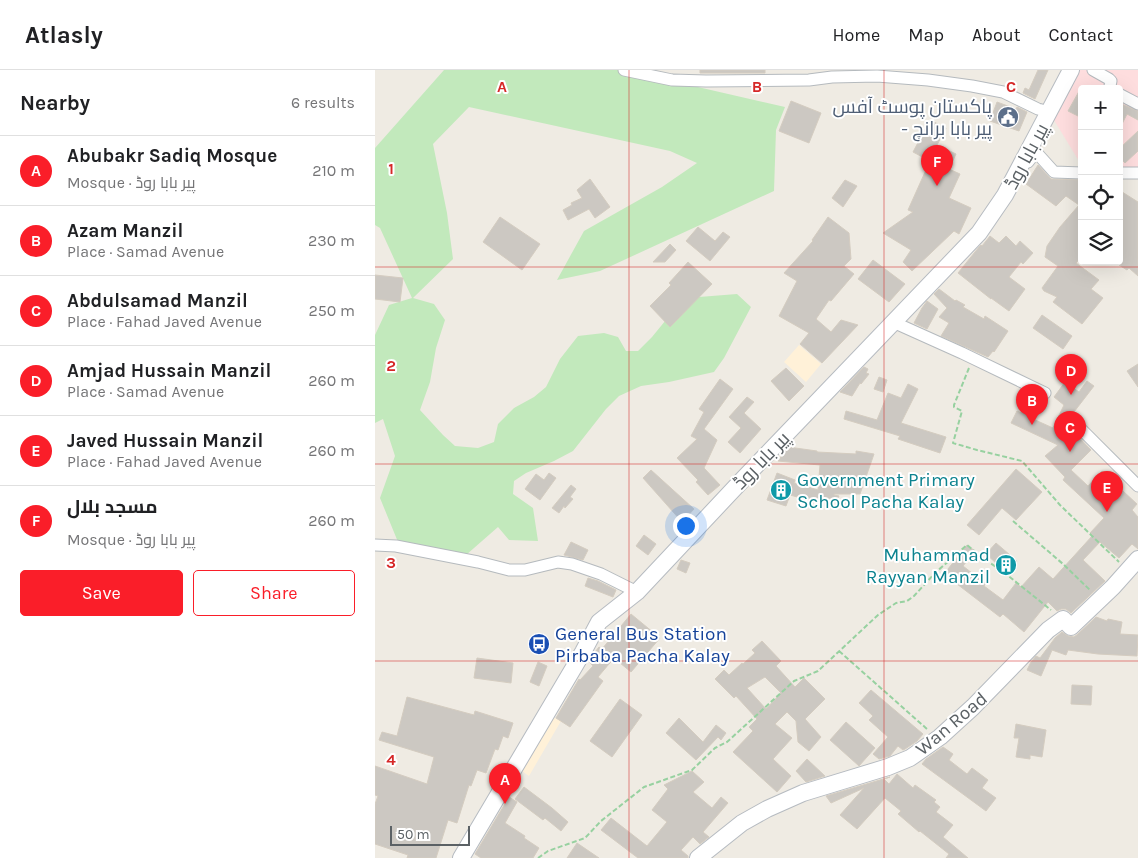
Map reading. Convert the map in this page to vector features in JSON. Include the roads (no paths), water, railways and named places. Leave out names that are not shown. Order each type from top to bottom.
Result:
[{"type":"main road","name":"پیر بابا روڈ","points":[[461,858],[599,622],[637,592],[979,232],[1005,195],[1071,70]]},
{"type":"main road","name":"Wan Road","points":[[698,858],[742,823],[767,809],[803,793],[888,767],[910,758],[938,738],[973,707],[1048,630],[1063,619],[1071,627],[1133,565]]},
{"type":"street","points":[[624,70],[671,80],[809,80],[832,77],[877,76],[928,80],[1003,92],[1049,112]]},
{"type":"street","points":[[1093,70],[1113,79]]},
{"type":"street","points":[[1123,96],[1138,104]]},
{"type":"street","points":[[1018,172],[1036,152],[1054,172],[1078,172]]},
{"type":"street","points":[[1123,172],[1138,172]]},
{"type":"street","points":[[893,322],[1045,393]]},
{"type":"street","points":[[1076,424],[1138,486]]},
{"type":"street","points":[[375,545],[396,546],[509,570],[525,570],[558,562],[571,564],[601,574],[637,592]]},
{"type":"place","name":"پاکستان پوسٹ آفس - پیر بابا برانچ","points":[[1008,117]]},
{"type":"place","name":"مسجد بلال","points":[[937,186]]},
{"type":"place","name":"Amjad Hussain Manzil","points":[[1071,395]]},
{"type":"place","name":"Azam Manzil","points":[[1032,425]]},
{"type":"place","name":"Abdulsamad Manzil","points":[[1070,452]]},
{"type":"place","name":"Government Primary School Pacha Kalay","points":[[781,490]]},
{"type":"place","name":"Javed Hussain Manzil","points":[[1107,512]]},
{"type":"place","name":"Muhammad Rayyan Manzil","points":[[1006,565]]},
{"type":"place","name":"General Bus Station Pirbaba Pacha Kalay","points":[[539,644]]},
{"type":"place","name":"Abubakr Sadiq Mosque","points":[[505,804]]}]
